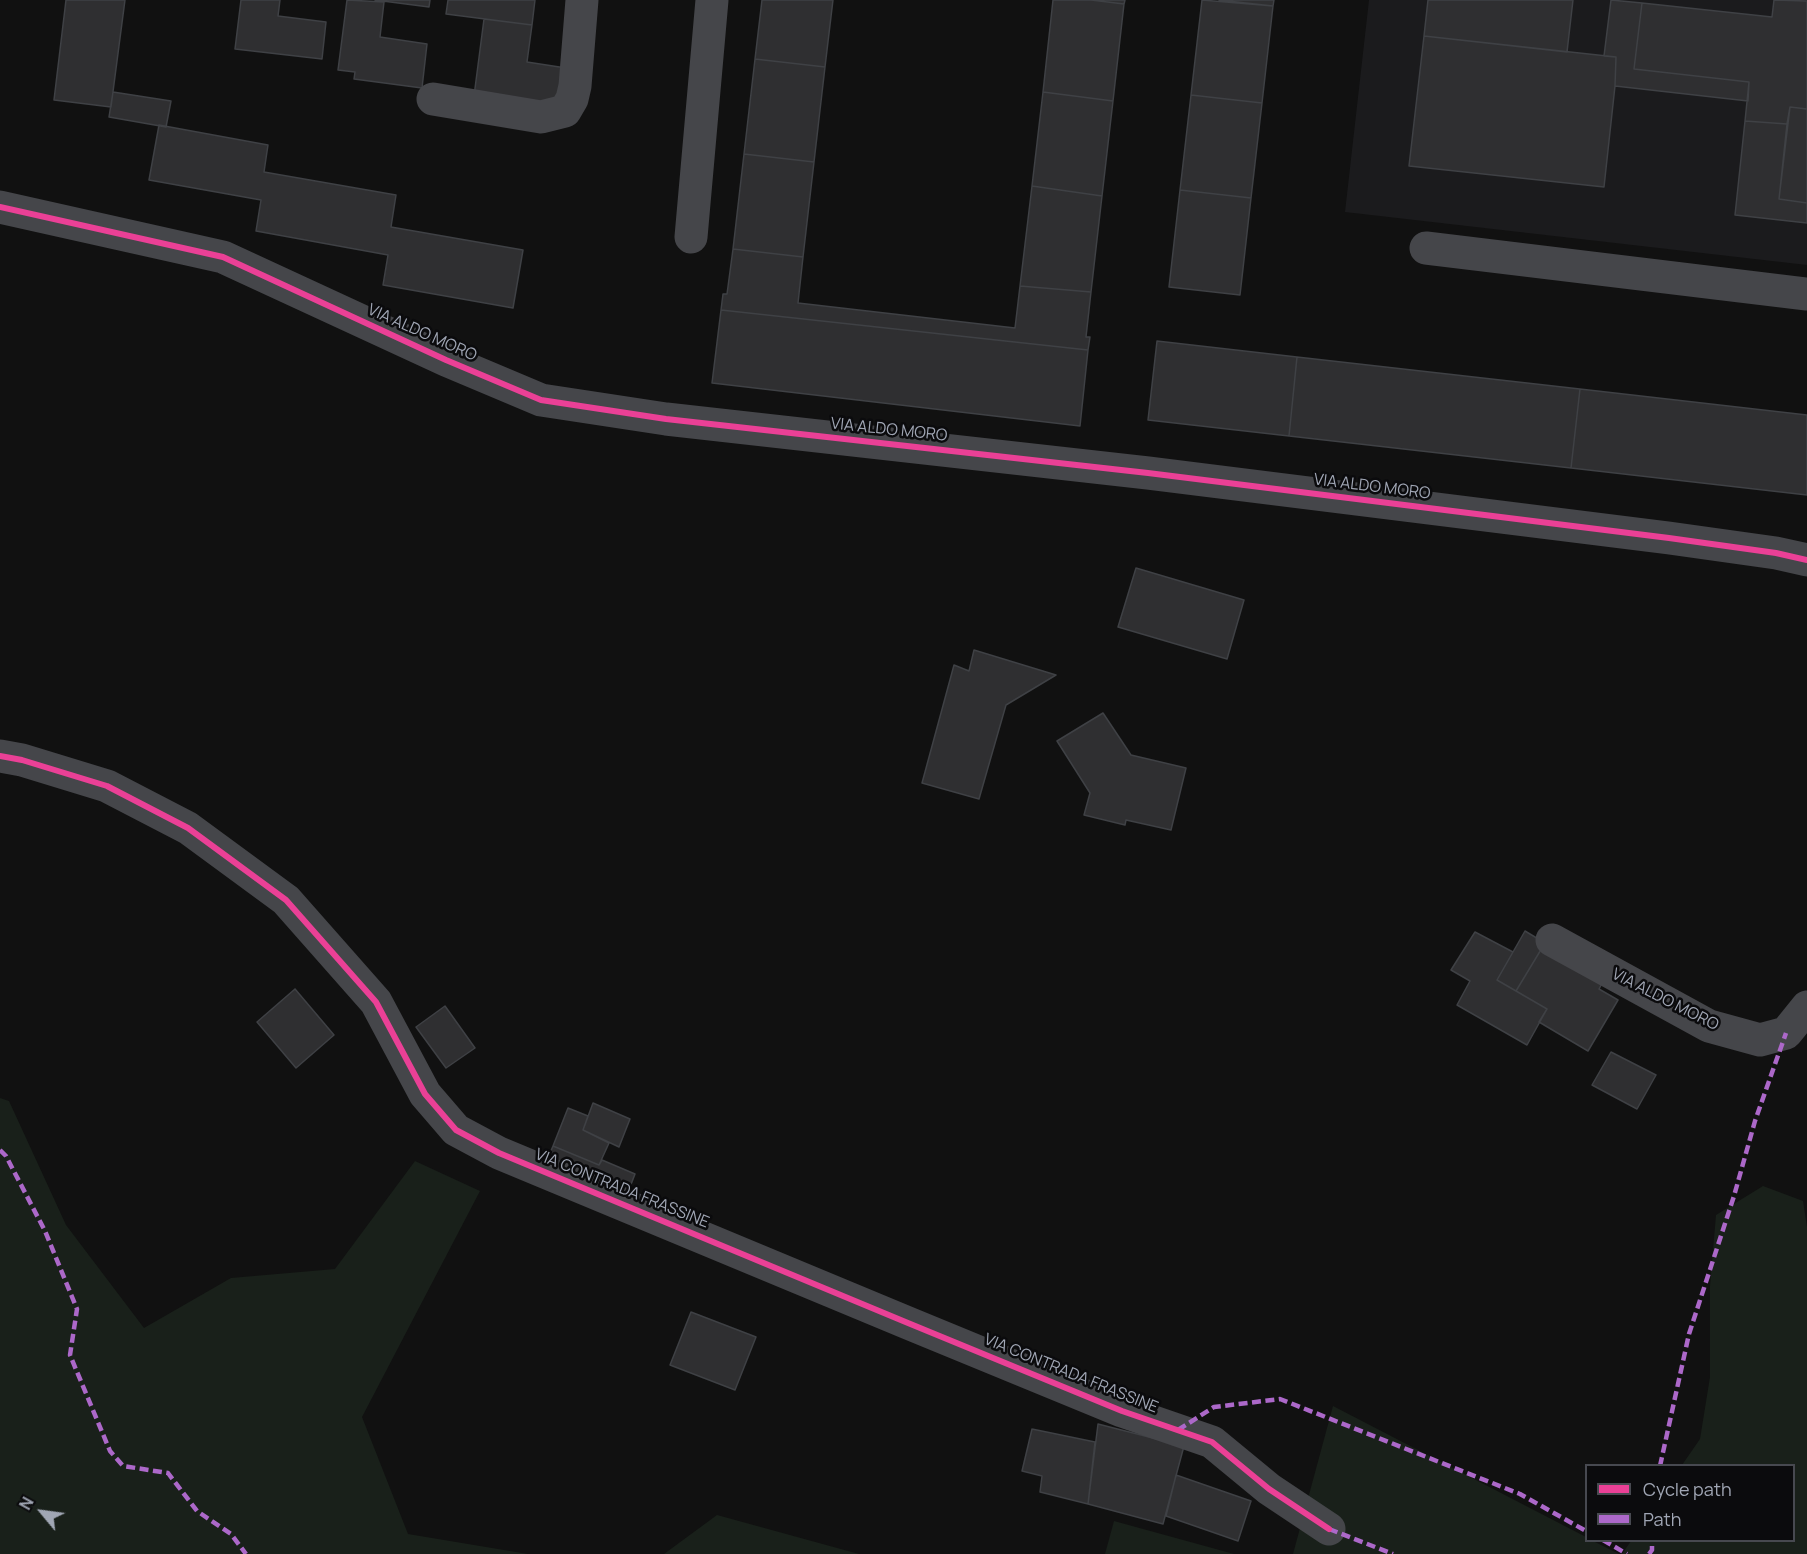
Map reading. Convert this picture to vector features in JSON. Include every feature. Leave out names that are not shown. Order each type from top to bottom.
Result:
[{"type":"street","points":[[433,99],[541,117],[565,111],[572,99],[575,86],[582,0]]},
{"type":"street","points":[[691,237],[712,0]]},
{"type":"street","name":"VIA ALDO MORO","points":[[0,207],[223,257],[446,360],[542,400],[666,419],[1148,473],[1669,538],[1807,560]]},
{"type":"street","points":[[1426,248],[1807,294]]},
{"type":"street","name":"VIA CONTRADA FRASSINE","points":[[0,756],[22,760],[107,786],[188,828],[286,900],[376,1002],[424,1094],[456,1130],[499,1153],[1100,1402],[1212,1442],[1269,1489],[1329,1529]]},
{"type":"street","name":"VIA ALDO MORO","points":[[1552,940],[1708,1026],[1760,1040],[1786,1033],[1807,1007]]},
{"type":"shaded area","points":[[1369,0],[1807,0],[1807,265],[1345,212]]},
{"type":"shaded area","points":[[0,1098],[9,1101],[66,1225],[144,1328],[231,1278],[335,1269],[415,1161],[480,1191],[362,1417],[408,1534],[528,1554],[0,1554]]},
{"type":"shaded area","points":[[1763,1186],[1803,1201],[1807,1227],[1807,1554],[1622,1554],[1630,1542],[1795,1542],[1795,1464],[1683,1464],[1700,1439],[1710,1377],[1710,1286],[1716,1215]]},
{"type":"shaded area","points":[[1333,1406],[1585,1536],[1585,1542],[1595,1542],[1619,1554],[1293,1554]]},
{"type":"shaded area","points":[[717,1515],[859,1554],[664,1554]]},
{"type":"shaded area","points":[[1114,1521],[1234,1554],[1105,1554]]},
{"type":"building","points":[[66,0],[125,0],[111,107],[54,100]]},
{"type":"building","points":[[241,0],[280,0],[278,16],[326,22],[322,59],[235,49]]},
{"type":"building","points":[[347,0],[384,2],[380,37],[427,44],[422,88],[354,79],[355,72],[338,70]]},
{"type":"building","points":[[375,0],[430,0],[429,7]]},
{"type":"building","points":[[448,0],[535,0],[532,25],[446,14]]},
{"type":"building","points":[[762,0],[833,0],[825,67],[755,59]]},
{"type":"building","points":[[1053,0],[1091,0],[1124,4],[1113,101],[1043,92]]},
{"type":"building","points":[[1091,0],[1125,0],[1124,4]]},
{"type":"building","points":[[1202,0],[1273,6],[1262,103],[1191,95]]},
{"type":"building","points":[[1219,0],[1274,0],[1273,6]]},
{"type":"building","points":[[1428,0],[1573,0],[1567,52],[1424,36]]},
{"type":"building","points":[[1611,0],[1642,3],[1634,69],[1749,82],[1748,101],[1615,86],[1616,57],[1604,56]]},
{"type":"building","points":[[1774,0],[1807,1],[1807,109],[1790,107],[1787,124],[1745,121],[1749,82],[1634,69],[1642,3],[1772,17]]},
{"type":"building","points":[[484,19],[532,25],[527,62],[566,68],[560,107],[474,96]]},
{"type":"building","points":[[1424,36],[1616,57],[1604,187],[1409,166]]},
{"type":"building","points":[[755,59],[825,67],[814,162],[744,154]]},
{"type":"building","points":[[113,92],[171,101],[166,127],[109,117]]},
{"type":"building","points":[[1043,92],[1113,101],[1102,196],[1032,186]]},
{"type":"building","points":[[1191,95],[1262,103],[1251,198],[1180,190]]},
{"type":"building","points":[[1790,107],[1807,109],[1807,203],[1779,199]]},
{"type":"building","points":[[1745,121],[1787,124],[1779,199],[1807,203],[1807,223],[1735,215]]},
{"type":"building","points":[[159,125],[268,145],[264,172],[396,195],[391,227],[523,250],[513,308],[383,285],[388,255],[256,231],[261,200],[149,180]]},
{"type":"building","points":[[744,154],[814,162],[803,257],[733,249]]},
{"type":"building","points":[[1032,186],[1102,196],[1091,292],[1020,286]]},
{"type":"building","points":[[1180,190],[1251,198],[1240,295],[1169,287]]},
{"type":"building","points":[[733,249],[803,257],[798,303],[1015,328],[1020,286],[1091,292],[1086,337],[1090,337],[1088,350],[721,310],[723,294],[727,294]]},
{"type":"building","points":[[721,310],[1088,350],[1080,426],[712,383]]},
{"type":"building","points":[[1157,341],[1297,357],[1289,436],[1148,420]]},
{"type":"building","points":[[1297,357],[1580,389],[1571,468],[1289,436]]},
{"type":"building","points":[[1580,389],[1807,415],[1807,495],[1571,468]]},
{"type":"building","points":[[1136,568],[1244,600],[1227,659],[1118,627]]},
{"type":"building","points":[[974,650],[1056,675],[1006,705],[979,799],[922,783],[954,665],[969,671]]},
{"type":"building","points":[[1103,713],[1131,755],[1186,768],[1171,830],[1126,820],[1125,825],[1084,815],[1090,793],[1057,741]]},
{"type":"building","points":[[1525,931],[1545,943],[1516,991],[1497,980]]},
{"type":"building","points":[[1475,932],[1513,952],[1497,980],[1547,1009],[1527,1045],[1457,1005],[1470,981],[1451,970]]},
{"type":"building","points":[[1545,943],[1605,978],[1599,989],[1618,1000],[1588,1051],[1539,1022],[1547,1009],[1516,991]]},
{"type":"building","points":[[295,989],[334,1035],[296,1068],[257,1022]]},
{"type":"building","points":[[445,1006],[475,1048],[446,1068],[416,1027]]},
{"type":"building","points":[[1611,1052],[1656,1075],[1637,1109],[1592,1085]]},
{"type":"building","points":[[593,1103],[630,1119],[619,1147],[583,1130]]},
{"type":"building","points":[[568,1108],[588,1116],[583,1130],[609,1143],[599,1165],[553,1146]]},
{"type":"building","points":[[553,1146],[599,1165],[602,1160],[635,1174],[625,1200],[544,1167]]},
{"type":"building","points":[[691,1312],[756,1337],[735,1390],[670,1365]]},
{"type":"building","points":[[1098,1424],[1184,1446],[1163,1524],[1088,1504]]},
{"type":"building","points":[[1032,1429],[1095,1442],[1088,1504],[1040,1492],[1042,1476],[1022,1471]]},
{"type":"building","points":[[1176,1475],[1251,1501],[1238,1541],[1166,1516]]},
{"type":"marked path","points":[[1660,1464],[1689,1334],[1734,1196],[1755,1121],[1786,1033]]},
{"type":"marked path","points":[[0,1150],[6,1156],[45,1231],[77,1309],[70,1355],[110,1451],[123,1466],[168,1473],[197,1511],[231,1534],[246,1554]]},
{"type":"marked path","points":[[1178,1430],[1214,1407],[1280,1399],[1520,1494],[1585,1530]]},
{"type":"marked path","points":[[1329,1529],[1393,1554]]},
{"type":"marked path","points":[[1606,1542],[1627,1554]]},
{"type":"marked path","points":[[1649,1554],[1652,1550],[1652,1542]]},
{"type":"cycle path","points":[[0,207],[223,257],[446,360],[541,400],[666,419],[1148,473],[1669,538],[1776,553],[1807,560]]},
{"type":"cycle path","points":[[0,756],[22,760],[107,786],[188,828],[286,900],[376,1002],[425,1094],[456,1130],[499,1153],[908,1323],[1122,1411],[1212,1442],[1269,1489],[1329,1529]]}]
